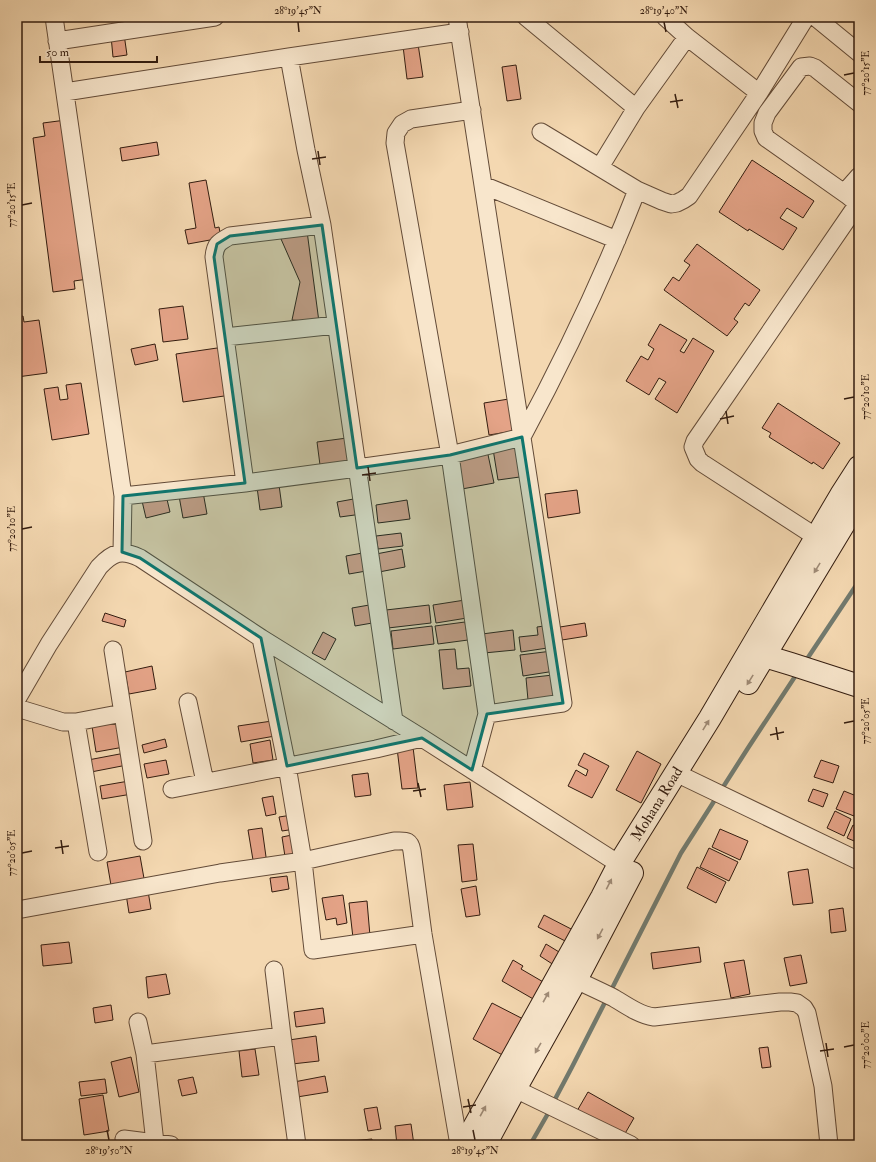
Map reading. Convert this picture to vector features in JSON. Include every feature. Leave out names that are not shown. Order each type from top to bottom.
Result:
[{"type":"street","points":[[54,17],[123,496],[122,552]]},
{"type":"street","points":[[57,41],[215,17]]},
{"type":"street","points":[[526,17],[636,108]]},
{"type":"street","points":[[665,17],[687,37],[759,93]]},
{"type":"street","points":[[541,132],[637,190],[671,204],[677,203],[689,196],[759,93],[806,17]]},
{"type":"street","points":[[815,17],[859,53]]},
{"type":"street","points":[[65,92],[289,57],[458,25],[563,703],[487,714]]},
{"type":"street","points":[[600,167],[636,108],[687,37]]},
{"type":"street","points":[[289,57],[306,150],[322,225],[394,721]]},
{"type":"street","points":[[823,542],[702,463],[698,459],[693,447],[695,441],[858,203],[766,138],[763,131],[763,123],[767,113],[801,67],[810,66],[815,68],[859,103]]},
{"type":"street","points":[[472,110],[412,119],[402,124],[396,133],[395,143],[450,455],[487,714],[472,770]]},
{"type":"street","points":[[844,193],[859,176]]},
{"type":"street","points":[[483,185],[617,240]]},
{"type":"street","points":[[123,496],[245,483],[450,455],[522,437],[587,308],[637,190]]},
{"type":"street","points":[[245,483],[214,250],[217,244],[230,236],[322,225]]},
{"type":"street","points":[[225,337],[336,325]]},
{"type":"street","name":"Mohana Road","points":[[485,1145],[507,1085],[602,897],[626,868],[691,780],[757,654],[823,542],[859,468]]},
{"type":"street","name":"Mohana Road","points":[[823,542],[859,499]]},
{"type":"street","points":[[17,699],[99,567],[113,555],[122,552],[130,553],[140,558],[261,638],[422,738],[626,868]]},
{"type":"street","points":[[261,638],[287,766],[303,861],[313,950],[423,934]]},
{"type":"street","points":[[113,650],[143,841]]},
{"type":"street","points":[[757,654],[859,686]]},
{"type":"street","points":[[188,702],[205,782]]},
{"type":"street","points":[[17,708],[63,722],[76,722],[123,713]]},
{"type":"street","points":[[76,722],[98,852]]},
{"type":"street","points":[[172,789],[422,738]]},
{"type":"street","points":[[691,780],[859,861]]},
{"type":"street","points":[[17,910],[220,873],[303,861],[394,841],[409,842],[412,851],[423,934],[459,1145]]},
{"type":"street","name":"Mohana Road","points":[[464,1145],[507,1085],[576,980],[626,868]]},
{"type":"street","points":[[274,970],[297,1145]]},
{"type":"street","points":[[576,980],[637,1012],[654,1017],[780,1002],[798,1003],[804,1008],[809,1022],[823,1086],[829,1145]]},
{"type":"street","points":[[124,1139],[163,1144],[138,1022]]},
{"type":"street","points":[[144,1054],[282,1036]]},
{"type":"street","points":[[507,1085],[631,1145]]},
{"type":"highlighted area","points":[[322,225],[357,468],[450,455],[522,437],[563,703],[487,714],[472,770],[422,738],[287,766],[261,638],[140,558],[122,552],[123,496],[245,483],[214,257],[217,244],[230,236]]},
{"type":"building","points":[[124,34],[127,55],[113,57],[111,36]]},
{"type":"building","points":[[418,44],[423,77],[407,79],[403,46]]},
{"type":"building","points":[[516,65],[521,99],[507,101],[502,67]]},
{"type":"building","points":[[66,120],[88,279],[74,281],[75,289],[53,292],[33,138],[45,136],[43,123]]},
{"type":"building","points":[[157,142],[159,155],[122,161],[120,148]]},
{"type":"building","points":[[752,160],[814,201],[803,218],[787,208],[780,218],[797,228],[783,250],[749,229],[748,231],[719,212]]},
{"type":"building","points":[[206,180],[215,228],[219,227],[221,238],[188,244],[185,230],[196,228],[189,183]]},
{"type":"building","points":[[307,231],[319,322],[292,320],[300,282],[281,239]]},
{"type":"building","points":[[697,244],[760,290],[749,306],[745,303],[734,319],[738,322],[727,336],[664,290],[673,277],[679,281],[690,265],[684,261]]},
{"type":"building","points":[[183,306],[188,339],[163,342],[159,309]]},
{"type":"building","points":[[23,316],[24,322],[39,320],[47,373],[17,377],[17,317]]},
{"type":"building","points":[[660,324],[687,340],[680,351],[684,353],[693,338],[714,351],[677,413],[655,399],[666,382],[659,378],[649,395],[626,381],[641,356],[648,360],[654,349],[648,345]]},
{"type":"building","points":[[155,344],[158,360],[135,365],[131,349]]},
{"type":"building","points":[[224,347],[231,395],[183,402],[176,354]]},
{"type":"building","points":[[81,383],[89,434],[52,440],[44,389],[58,387],[60,400],[68,399],[66,385]]},
{"type":"building","points":[[515,398],[520,430],[489,435],[484,403]]},
{"type":"building","points":[[778,403],[840,443],[823,469],[813,462],[812,464],[769,437],[771,433],[762,428]]},
{"type":"building","points":[[347,438],[350,461],[320,465],[317,442]]},
{"type":"building","points":[[522,444],[527,476],[498,480],[493,449]]},
{"type":"building","points":[[487,450],[494,483],[462,489],[456,456]]},
{"type":"building","points":[[279,485],[282,507],[260,510],[257,487]]},
{"type":"building","points":[[577,490],[580,513],[548,518],[545,494]]},
{"type":"building","points":[[203,492],[207,514],[183,518],[179,496]]},
{"type":"building","points":[[166,495],[170,512],[146,518],[142,501]]},
{"type":"building","points":[[359,498],[362,514],[340,517],[337,502]]},
{"type":"building","points":[[407,500],[410,519],[378,523],[376,505]]},
{"type":"building","points":[[401,533],[403,546],[378,549],[376,536]]},
{"type":"building","points":[[402,549],[405,567],[379,572],[376,554]]},
{"type":"building","points":[[368,552],[372,570],[349,574],[346,556]]},
{"type":"building","points":[[465,600],[467,618],[436,623],[433,605]]},
{"type":"building","points":[[375,604],[378,622],[355,626],[352,608]]},
{"type":"building","points":[[429,605],[431,623],[388,628],[386,610]]},
{"type":"building","points":[[105,613],[126,620],[124,627],[102,621]]},
{"type":"building","points":[[465,622],[468,640],[438,644],[435,626]]},
{"type":"building","points":[[585,623],[587,636],[562,640],[560,627]]},
{"type":"building","points":[[551,625],[554,647],[521,652],[519,637],[538,635],[537,627]]},
{"type":"building","points":[[432,626],[434,644],[393,649],[391,631]]},
{"type":"building","points":[[513,630],[515,650],[484,653],[482,634]]},
{"type":"building","points":[[323,632],[336,639],[325,660],[312,653]]},
{"type":"building","points":[[455,649],[457,669],[469,668],[471,686],[443,689],[439,650]]},
{"type":"building","points":[[552,651],[555,671],[523,676],[520,655]]},
{"type":"building","points":[[152,666],[156,689],[129,694],[125,672]]},
{"type":"building","points":[[553,675],[555,698],[528,700],[526,678]]},
{"type":"building","points":[[120,721],[124,747],[96,752],[92,726]]},
{"type":"building","points":[[272,721],[275,736],[241,742],[238,726]]},
{"type":"building","points":[[165,739],[167,747],[144,753],[142,745]]},
{"type":"building","points":[[270,740],[273,760],[253,763],[250,744]]},
{"type":"building","points":[[413,747],[418,788],[402,789],[397,748]]},
{"type":"building","points":[[637,751],[661,764],[641,803],[616,790]]},
{"type":"building","points":[[125,753],[127,765],[91,772],[88,760]]},
{"type":"building","points":[[584,753],[609,766],[592,798],[568,786],[576,770],[586,776],[588,770],[578,765]]},
{"type":"building","points":[[166,760],[169,774],[147,778],[144,764]]},
{"type":"building","points":[[821,760],[839,766],[833,783],[814,777]]},
{"type":"building","points":[[368,773],[371,795],[355,797],[352,775]]},
{"type":"building","points":[[129,781],[132,794],[102,799],[100,786]]},
{"type":"building","points":[[470,782],[473,807],[447,810],[444,785]]},
{"type":"building","points":[[813,789],[828,794],[823,807],[808,801]]},
{"type":"building","points":[[844,791],[859,797],[859,803],[854,816],[836,809]]},
{"type":"building","points":[[273,796],[276,814],[266,816],[262,798]]},
{"type":"building","points":[[835,811],[851,819],[844,836],[827,828]]},
{"type":"building","points":[[292,815],[295,829],[282,831],[279,817]]},
{"type":"building","points":[[853,825],[859,828],[859,843],[847,838]]},
{"type":"building","points":[[262,828],[267,864],[254,866],[248,830]]},
{"type":"building","points":[[720,829],[748,841],[740,860],[712,847]]},
{"type":"building","points":[[297,834],[302,861],[286,863],[282,837]]},
{"type":"building","points":[[473,844],[477,880],[462,882],[458,845]]},
{"type":"building","points":[[709,848],[738,862],[729,881],[700,867]]},
{"type":"building","points":[[140,856],[145,884],[112,891],[107,862]]},
{"type":"building","points":[[697,867],[726,882],[716,903],[687,888]]},
{"type":"building","points":[[808,869],[813,903],[793,905],[788,872]]},
{"type":"building","points":[[287,876],[289,889],[272,892],[270,878]]},
{"type":"building","points":[[476,886],[480,915],[466,917],[461,889]]},
{"type":"building","points":[[148,891],[151,909],[129,913],[126,894]]},
{"type":"building","points":[[343,895],[347,923],[337,925],[336,918],[326,920],[322,898]]},
{"type":"building","points":[[367,901],[370,936],[353,938],[349,903]]},
{"type":"building","points":[[843,908],[846,931],[831,933],[829,910]]},
{"type":"building","points":[[544,915],[575,931],[569,943],[538,927]]},
{"type":"building","points":[[69,942],[72,963],[43,966],[41,945]]},
{"type":"building","points":[[546,944],[564,955],[557,967],[540,956]]},
{"type":"building","points":[[699,947],[701,962],[653,969],[651,953]]},
{"type":"building","points":[[801,955],[807,983],[790,986],[784,958]]},
{"type":"building","points":[[513,960],[523,966],[521,969],[545,983],[535,1000],[502,981]]},
{"type":"building","points":[[744,960],[750,994],[731,998],[724,963]]},
{"type":"building","points":[[166,974],[170,994],[148,998],[146,977]]},
{"type":"building","points":[[492,1003],[527,1021],[508,1058],[473,1039]]},
{"type":"building","points":[[111,1005],[113,1020],[95,1023],[93,1008]]},
{"type":"building","points":[[323,1008],[325,1023],[296,1027],[294,1012]]},
{"type":"building","points":[[316,1036],[319,1061],[292,1064],[289,1040]]},
{"type":"building","points":[[768,1047],[771,1067],[762,1068],[759,1048]]},
{"type":"building","points":[[255,1049],[259,1075],[242,1077],[239,1051]]},
{"type":"building","points":[[131,1057],[139,1092],[119,1097],[111,1062]]},
{"type":"building","points":[[325,1076],[328,1092],[297,1097],[294,1082]]},
{"type":"building","points":[[193,1077],[197,1093],[182,1096],[178,1080]]},
{"type":"building","points":[[105,1079],[107,1093],[81,1096],[79,1082]]},
{"type":"building","points":[[588,1092],[634,1118],[623,1137],[577,1111]]},
{"type":"building","points":[[103,1095],[109,1131],[84,1135],[79,1099]]},
{"type":"building","points":[[377,1107],[381,1129],[368,1131],[364,1109]]},
{"type":"building","points":[[411,1124],[414,1145],[397,1145],[395,1126]]},
{"type":"building","points":[[372,1139],[372,1145],[351,1145],[351,1141]]},
{"type":"waterway","points":[[805,662],[859,581]]},
{"type":"waterway","points":[[553,1103],[681,853],[798,672]]},
{"type":"waterway","points":[[530,1145],[550,1110]]}]
